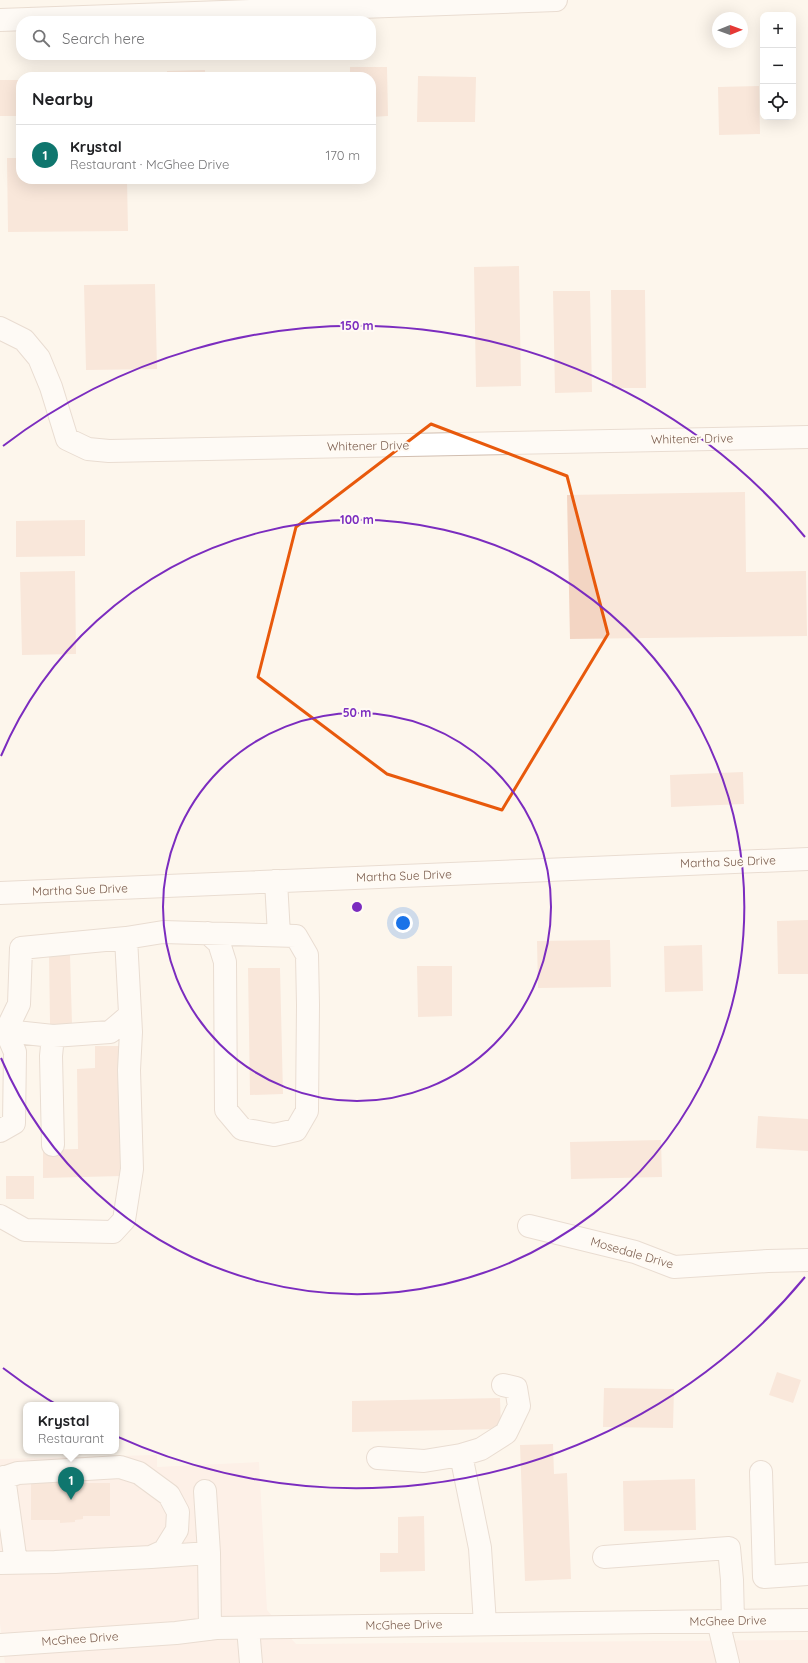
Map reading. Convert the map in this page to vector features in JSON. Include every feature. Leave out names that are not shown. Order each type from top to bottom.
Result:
[{"type":"street","points":[[111,16],[556,0]]},
{"type":"street","points":[[0,20],[16,19]]},
{"type":"street","name":"Whitener Drive","points":[[0,328],[24,340],[39,358],[51,387],[67,439],[88,450],[109,451],[808,436]]},
{"type":"street","name":"Martha Sue Drive","points":[[0,893],[808,859]]},
{"type":"street","points":[[276,881],[279,935]]},
{"type":"street","points":[[3,1030],[19,1004],[20,948],[126,938],[163,932],[208,933],[279,935],[296,936],[307,955],[308,1111],[296,1130],[274,1135],[242,1129],[226,1110],[225,962],[219,943],[208,933]]},
{"type":"street","points":[[0,1216],[25,1230],[113,1232],[124,1220],[132,1169],[129,1070],[131,1032],[126,938]]},
{"type":"street","points":[[3,1030],[53,1036],[110,1032],[130,1015]]},
{"type":"street","points":[[0,1131],[14,1123],[15,1052],[3,1030]]},
{"type":"street","points":[[53,1036],[51,1056],[53,1145]]},
{"type":"street","name":"Mosedale Drive","points":[[529,1226],[635,1252],[674,1267],[808,1260]]},
{"type":"street","points":[[378,1458],[424,1461],[461,1455],[481,1449],[506,1432],[519,1406],[516,1388],[503,1385]]},
{"type":"street","points":[[461,1455],[480,1548],[485,1624]]},
{"type":"street","points":[[151,1557],[164,1551],[177,1530],[178,1512],[169,1495],[139,1473],[120,1467],[18,1473],[2,1478],[8,1563],[151,1557],[210,1553]]},
{"type":"street","points":[[761,1472],[764,1577],[808,1574]]},
{"type":"street","points":[[205,1491],[210,1553],[210,1629]]},
{"type":"street","points":[[604,1557],[729,1548],[732,1580],[726,1621],[728,1663]]},
{"type":"street","name":"McGhee Drive","points":[[0,1645],[210,1629],[808,1620]]},
{"type":"street","points":[[248,1628],[251,1663]]},
{"type":"highlighted area","points":[[431,424],[567,476],[608,634],[502,810],[387,774],[258,677],[296,527]]},
{"type":"shaded area","points":[[157,1455],[157,1467],[259,1462],[267,1610],[296,1644],[808,1640],[808,1663],[5,1663],[0,1623],[0,1459]]},
{"type":"building","points":[[350,67],[387,67],[388,116],[376,117],[376,72],[350,72]]},
{"type":"building","points":[[205,70],[205,72],[167,72]]},
{"type":"building","points":[[418,76],[476,77],[475,122],[417,122]]},
{"type":"building","points":[[0,80],[16,80],[16,116],[0,116]]},
{"type":"building","points":[[759,86],[760,134],[719,135],[718,87]]},
{"type":"building","points":[[7,158],[16,158],[16,184],[127,184],[128,231],[8,232]]},
{"type":"building","points":[[519,266],[521,386],[476,387],[474,267]]},
{"type":"building","points":[[155,284],[157,369],[86,370],[84,285]]},
{"type":"building","points":[[611,290],[645,290],[646,388],[612,388]]},
{"type":"building","points":[[553,291],[590,291],[592,392],[555,393]]},
{"type":"building","points":[[745,492],[746,572],[806,571],[807,636],[570,639],[567,495]]},
{"type":"building","points":[[85,520],[85,556],[16,557],[16,521]]},
{"type":"building","points":[[75,571],[76,654],[22,655],[20,572]]},
{"type":"building","points":[[743,772],[744,804],[671,807],[670,775]]},
{"type":"building","points":[[808,920],[808,974],[778,974],[777,921]]},
{"type":"building","points":[[610,940],[611,987],[538,988],[537,941]]},
{"type":"building","points":[[702,945],[703,991],[665,992],[664,946]]},
{"type":"building","points":[[49,955],[70,955],[72,1024],[50,1024]]},
{"type":"building","points":[[417,966],[452,966],[452,1016],[418,1017]]},
{"type":"building","points":[[248,968],[280,968],[283,1094],[250,1095]]},
{"type":"building","points":[[95,1046],[119,1046],[122,1176],[43,1178],[43,1150],[78,1149],[77,1069],[95,1068]]},
{"type":"building","points":[[758,1116],[808,1119],[808,1151],[756,1148]]},
{"type":"building","points":[[661,1140],[662,1177],[571,1179],[570,1142]]},
{"type":"building","points":[[6,1176],[34,1176],[34,1199],[6,1199]]},
{"type":"building","points":[[777,1372],[801,1380],[793,1403],[769,1395]]},
{"type":"building","points":[[604,1388],[674,1389],[673,1428],[603,1427]]},
{"type":"building","points":[[500,1398],[501,1429],[352,1432],[352,1401]]},
{"type":"building","points":[[553,1444],[554,1474],[567,1473],[571,1579],[525,1581],[520,1445]]},
{"type":"building","points":[[695,1479],[696,1530],[624,1531],[623,1481]]},
{"type":"building","points":[[31,1483],[110,1483],[110,1516],[83,1516],[83,1519],[75,1520],[75,1522],[60,1523],[60,1520],[31,1520]]},
{"type":"building","points":[[424,1516],[425,1571],[380,1572],[380,1553],[398,1553],[398,1517]]},
{"type":"place","name":"Krystal","points":[[71,1500]]}]
